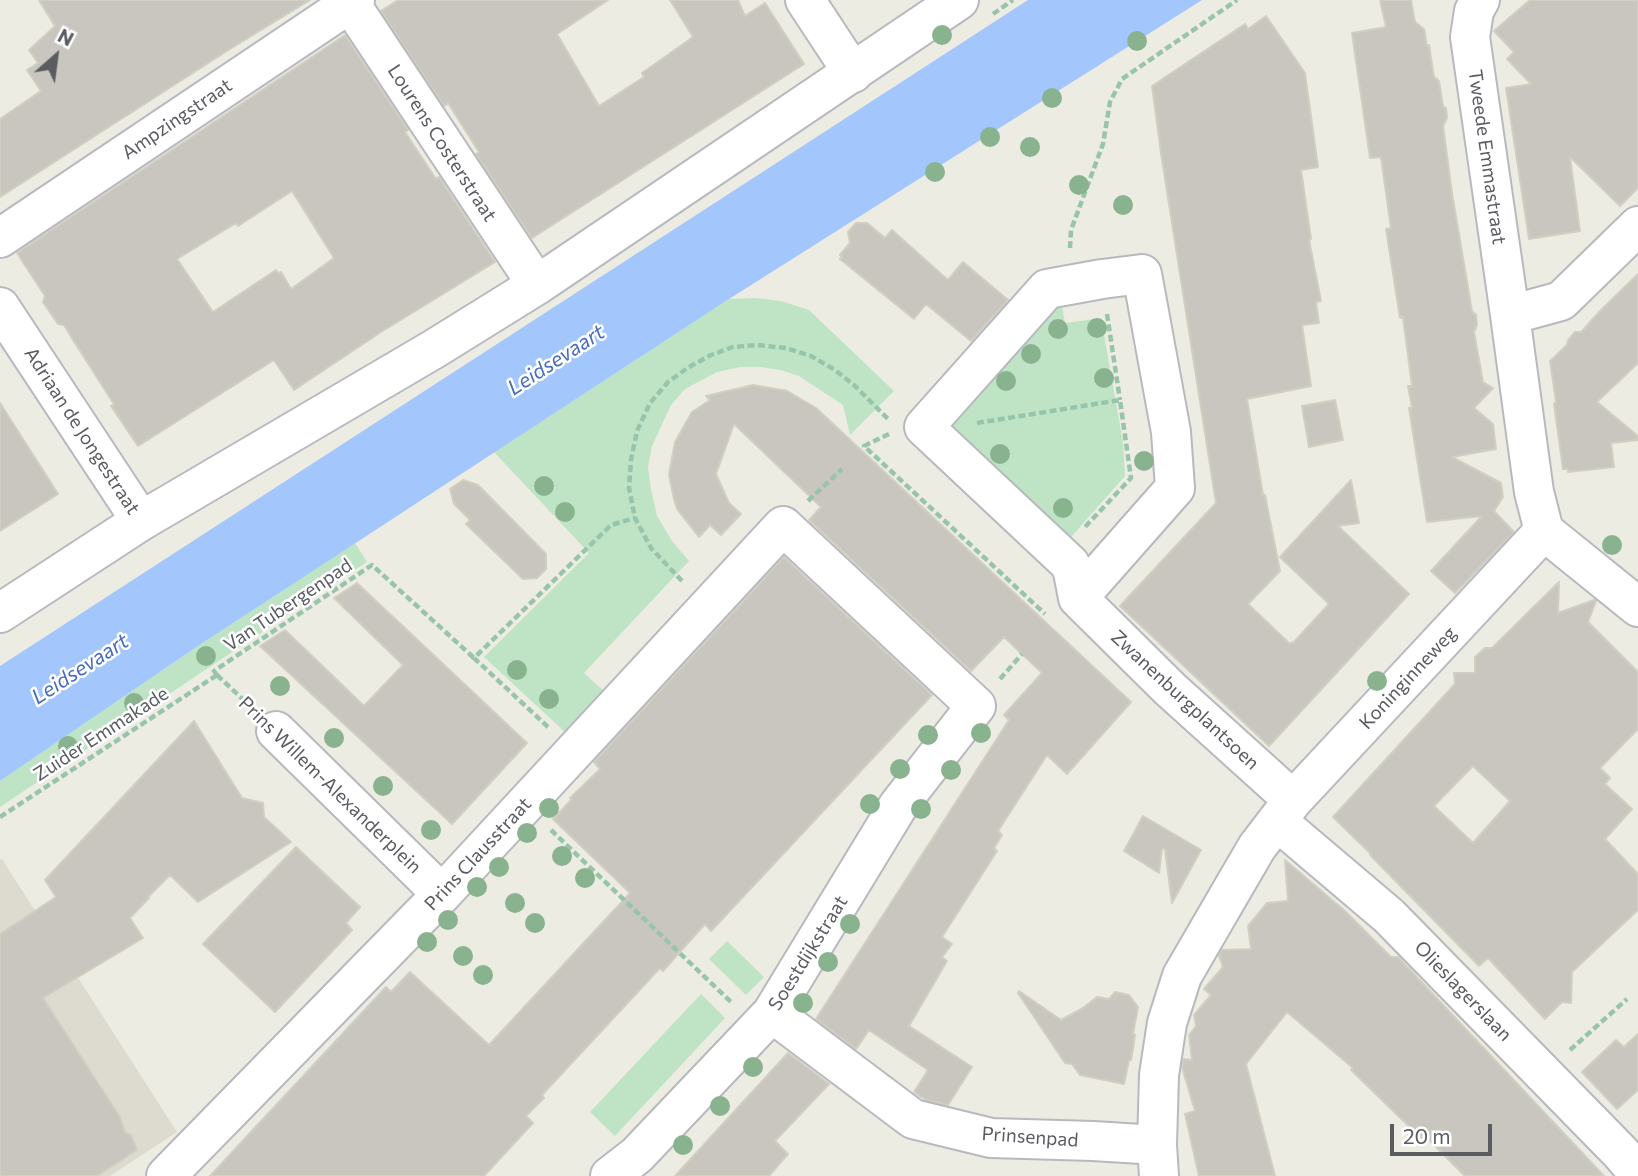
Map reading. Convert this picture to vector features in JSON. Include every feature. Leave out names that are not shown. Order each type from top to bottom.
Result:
[{"type":"street","points":[[805,0],[853,73]]},
{"type":"street","points":[[0,613],[141,521],[434,349],[537,285],[959,0]]},
{"type":"street","name":"Tweede Emmastraat","points":[[1480,0],[1474,11],[1470,37],[1510,315]]},
{"type":"street","name":"Ampzingstraat","points":[[0,238],[351,1]]},
{"type":"street","name":"Lourens Costerstraat","points":[[351,1],[537,285]]},
{"type":"street","points":[[1638,226],[1561,301],[1510,315],[1534,492],[1544,531],[1638,607]]},
{"type":"street","points":[[1142,274],[1171,432],[1175,488],[1066,611],[1073,572],[1070,564],[907,424],[1047,289],[1142,274]]},
{"type":"street","name":"Adriaan de Jongestraat","points":[[0,307],[141,521]]},
{"type":"street","name":"Prins Clausstraat","points":[[166,1176],[442,894],[782,526]]},
{"type":"street","name":"Soestdijkstraat","points":[[610,1176],[637,1155],[765,1021],[898,806],[976,706],[782,526]]},
{"type":"street","name":"Koninginneweg","points":[[1158,1161],[1159,1075],[1167,1023],[1182,976],[1257,847],[1285,810],[1544,531]]},
{"type":"street","name":"Zwanenburgplantsoen","points":[[1066,611],[1170,689],[1285,810]]},
{"type":"street","name":"Prins Willem-Alexanderplein","points":[[276,731],[442,894]]},
{"type":"street","name":"Olieslagerslaan","points":[[1285,810],[1638,1173]]},
{"type":"street","name":"Prinsenpad","points":[[765,1021],[913,1119],[990,1138],[1093,1141],[1158,1161]]},
{"type":"path","points":[[1059,554],[1131,478],[1120,400],[1086,281],[1068,259],[1071,230],[1103,144],[1110,102],[1122,79],[1237,0]]},
{"type":"path","points":[[710,604],[676,575],[651,548],[635,518],[629,488],[637,431],[650,403],[668,382],[710,355],[733,347],[757,345],[786,348],[811,356],[835,370],[907,424],[951,427],[1120,400]]},
{"type":"path","points":[[864,446],[1066,611]]},
{"type":"path","points":[[782,526],[842,469]]},
{"type":"path","points":[[474,658],[611,525],[635,518]]},
{"type":"path","name":"Van Tubergenpad","points":[[217,675],[214,671],[372,565],[574,752]]},
{"type":"path","name":"Prins Willem-Alexanderplein","points":[[217,675],[276,731]]},
{"type":"path","name":"Zuider Emmakade","points":[[0,817],[217,675]]},
{"type":"path","points":[[525,806],[765,1021]]},
{"type":"path","points":[[1572,1048],[1627,999]]},
{"type":"shaded area","points":[[2,859],[177,1132],[110,1176],[0,1176]]},
{"type":"green space","points":[[729,299],[781,301],[809,310],[894,391],[850,435],[843,405],[799,376],[780,370],[740,367],[717,372],[685,389],[671,405],[652,446],[648,467],[657,516],[672,541],[689,561],[584,673],[618,704],[580,746],[484,657],[589,553],[494,452]]},
{"type":"green space","points":[[1061,299],[1065,323],[1101,318],[1123,442],[1125,476],[1064,545],[956,443],[952,421]]},
{"type":"green space","points":[[355,543],[367,562],[0,807],[0,781]]},
{"type":"green space","points":[[727,941],[764,977],[746,995],[709,959]]},
{"type":"green space","points":[[701,994],[725,1018],[615,1136],[590,1112]]},
{"type":"water","name":"Leidsevaart","points":[[1028,0],[1202,0],[729,299],[198,646],[0,781],[0,666]]},
{"type":"building","points":[[39,0],[310,0],[0,197],[0,119],[41,91],[27,70],[38,63],[29,50],[55,26]]},
{"type":"building","points":[[398,0],[608,0],[557,34],[599,106],[644,77],[642,73],[693,37],[670,0],[738,0],[745,16],[765,3],[804,64],[532,238],[476,154],[479,152],[448,103],[444,106],[381,11]]},
{"type":"building","points":[[1380,0],[1411,0],[1415,22],[1424,29],[1427,46],[1429,45],[1434,77],[1439,81],[1443,106],[1446,108],[1447,118],[1443,126],[1452,193],[1472,311],[1476,315],[1477,325],[1474,332],[1483,382],[1493,388],[1474,408],[1493,424],[1496,449],[1452,457],[1501,483],[1503,497],[1494,511],[1514,532],[1455,593],[1431,571],[1482,516],[1427,522],[1409,408],[1412,408],[1408,386],[1412,386],[1403,317],[1400,318],[1386,229],[1391,228],[1381,157],[1370,158],[1352,33],[1386,27]]},
{"type":"building","points":[[1530,0],[1638,0],[1638,188],[1620,206],[1570,157],[1580,231],[1529,239],[1506,88],[1531,84],[1507,59],[1514,52],[1494,31]]},
{"type":"building","points":[[1266,16],[1305,73],[1318,167],[1301,170],[1311,239],[1309,240],[1321,301],[1316,302],[1319,323],[1302,325],[1311,386],[1247,399],[1263,495],[1280,571],[1248,604],[1290,644],[1328,605],[1280,557],[1351,480],[1359,523],[1338,526],[1409,594],[1269,746],[1120,606],[1216,503],[1152,86],[1245,24],[1248,29]]},
{"type":"building","points":[[345,35],[408,130],[405,132],[436,179],[439,177],[495,262],[381,332],[294,390],[274,360],[138,446],[111,406],[114,404],[64,325],[58,324],[43,302],[45,296],[17,253]],"holes":[[[292,191],[334,258],[291,289],[281,272],[276,270],[213,312],[177,259],[236,223],[238,226]]]},
{"type":"building","points":[[856,223],[867,223],[885,238],[892,230],[948,280],[963,262],[1008,300],[971,341],[926,304],[914,319],[840,259],[840,255],[850,243],[848,232]]},
{"type":"building","points":[[1638,274],[1638,363],[1597,402],[1638,436],[1638,440],[1611,443],[1614,467],[1568,472],[1568,469],[1563,469],[1550,361],[1567,345],[1575,332],[1581,332]]},
{"type":"building","points":[[753,385],[787,391],[816,408],[1131,702],[1067,774],[1047,755],[998,831],[1002,835],[994,848],[997,851],[942,937],[952,944],[942,957],[947,961],[909,1026],[972,1067],[948,1105],[926,1100],[914,1092],[928,1070],[869,1030],[856,1049],[816,1019],[1009,720],[1004,715],[1042,673],[1004,637],[971,671],[809,520],[821,507],[734,424],[716,474],[729,503],[741,514],[721,535],[710,525],[699,537],[677,509],[674,499],[669,475],[675,442],[692,412],[710,400],[706,396]]},
{"type":"building","points":[[1335,400],[1343,440],[1309,447],[1302,406]]},
{"type":"building","points":[[0,403],[58,494],[0,531]]},
{"type":"building","points":[[463,480],[478,485],[546,554],[546,569],[537,578],[523,579],[466,524],[470,520],[454,504],[450,489]]},
{"type":"building","points":[[784,557],[932,695],[711,931],[705,924],[663,971],[660,968],[542,1095],[544,1098],[526,1116],[533,1123],[484,1176],[210,1176],[386,987],[391,992],[410,972],[489,1045],[630,893],[553,819],[600,769],[594,762]]},
{"type":"building","points":[[1559,582],[1558,613],[1596,601],[1588,622],[1638,672],[1638,729],[1600,768],[1610,778],[1605,784],[1632,809],[1605,839],[1638,874],[1638,910],[1572,972],[1571,1003],[1562,1002],[1545,1019],[1488,958],[1479,966],[1333,817],[1455,684],[1454,673],[1475,673],[1475,657],[1485,648],[1492,648]],"holes":[[[1473,766],[1510,801],[1473,843],[1434,806]]]},
{"type":"building","points":[[357,583],[527,743],[452,824],[260,646],[285,630],[364,706],[403,665],[334,598]]},
{"type":"building","points":[[194,721],[242,798],[263,803],[264,817],[291,842],[198,902],[170,875],[130,918],[143,938],[43,998],[120,1117],[125,1132],[131,1135],[137,1150],[97,1176],[0,1176],[0,934],[56,897],[45,880]]},
{"type":"building","points":[[1143,816],[1201,850],[1172,903],[1165,849],[1162,849],[1159,873],[1124,851]]},
{"type":"building","points":[[296,847],[360,907],[346,923],[352,930],[275,1012],[203,944]]},
{"type":"building","points":[[1285,860],[1345,911],[1391,957],[1398,957],[1604,1176],[1465,1176],[1424,1135],[1421,1138],[1351,1070],[1353,1068],[1287,1012],[1246,1064],[1275,1176],[1199,1176],[1185,1114],[1195,1111],[1182,1067],[1184,1059],[1192,1060],[1189,1035],[1196,1026],[1194,1015],[1211,995],[1204,989],[1223,967],[1219,956],[1222,950],[1251,949],[1248,926],[1267,903],[1288,901]]},
{"type":"building","points":[[1019,991],[1061,1020],[1097,997],[1109,999],[1115,992],[1129,995],[1138,1007],[1131,1060],[1124,1084],[1080,1075],[1072,1064],[1065,1063]]},
{"type":"building","points":[[1638,1034],[1638,1090],[1617,1109],[1582,1072],[1616,1040],[1624,1047]]},
{"type":"building","points":[[788,1053],[829,1084],[775,1141],[788,1154],[769,1176],[675,1176]]}]
